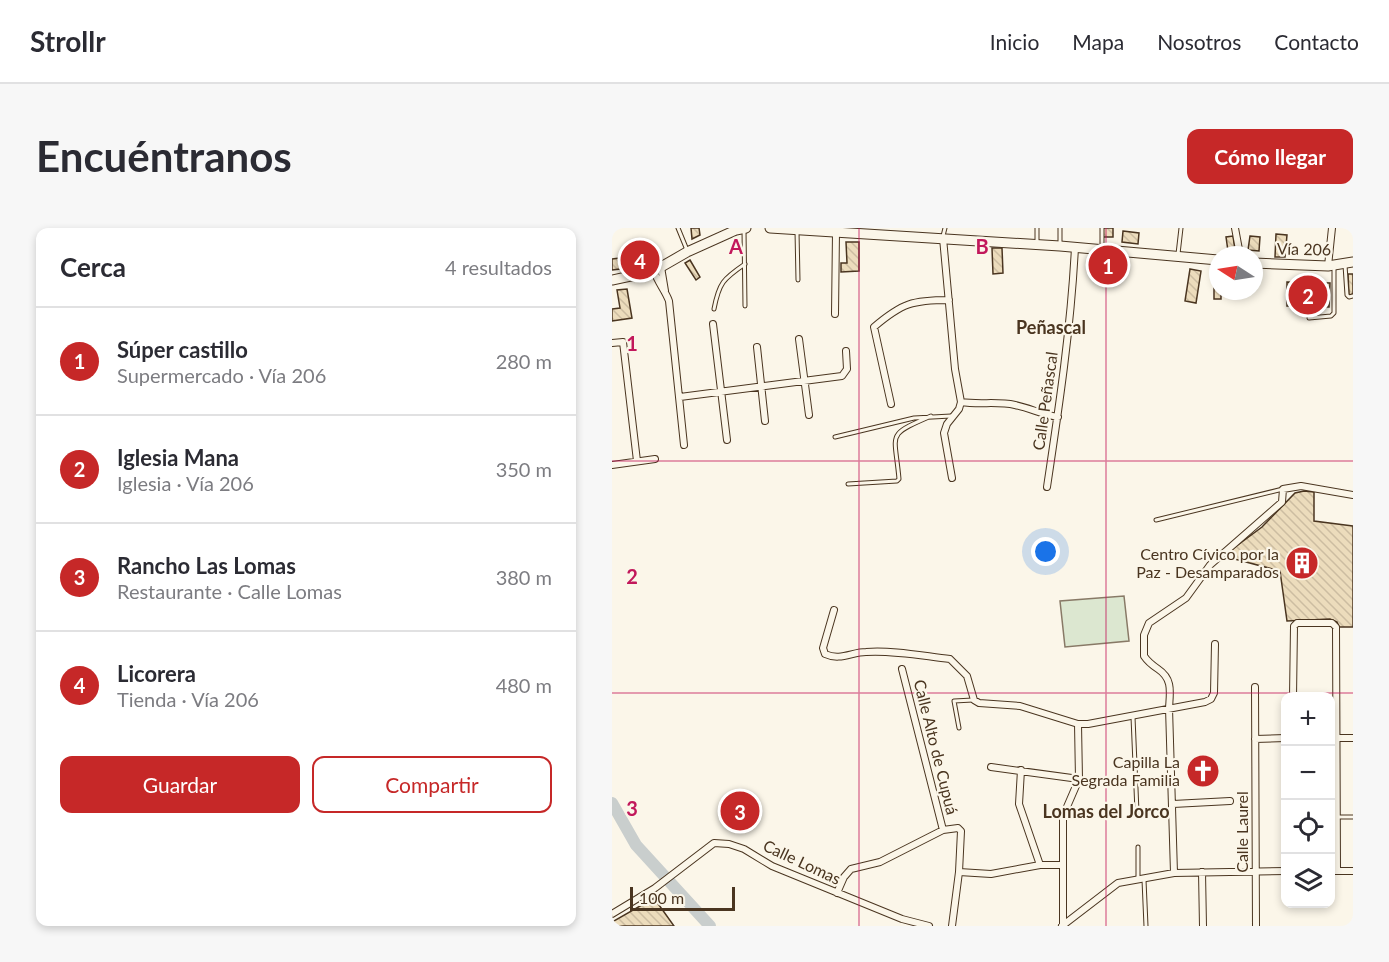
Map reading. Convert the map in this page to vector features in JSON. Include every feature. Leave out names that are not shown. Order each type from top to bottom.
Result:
[{"type":"main road","points":[[770,228],[836,232],[850,230],[944,233],[1037,244],[1209,259]]},
{"type":"main road","points":[[612,280],[657,269],[687,252],[740,229]]},
{"type":"main road","name":"Vía 206","points":[[1263,263],[1331,266],[1349,263]]},
{"type":"street","points":[[1235,228],[1238,246]]},
{"type":"street","points":[[1331,266],[1332,228]]},
{"type":"street","points":[[835,314],[836,232]]},
{"type":"street","points":[[944,233],[955,369],[962,402],[947,424],[944,433],[952,478]]},
{"type":"street","name":"Calle Peñascal","points":[[1047,487],[1058,417],[1075,247]]},
{"type":"street","points":[[657,269],[659,286],[669,301],[684,445]]},
{"type":"street","points":[[891,404],[874,327],[894,310],[908,304],[928,300],[949,300]]},
{"type":"street","points":[[713,324],[727,440]]},
{"type":"street","points":[[799,339],[808,415]]},
{"type":"street","points":[[612,343],[623,342],[637,462]]},
{"type":"street","points":[[757,347],[765,421]]},
{"type":"street","points":[[680,397],[842,376],[847,369],[846,351]]},
{"type":"street","points":[[962,402],[1014,405],[1029,408],[1040,414],[1058,417]]},
{"type":"street","points":[[612,465],[655,459]]},
{"type":"street","points":[[1174,873],[1170,685],[1166,675],[1148,663],[1144,656],[1146,629],[1149,623],[1185,598],[1210,565],[1282,502],[1283,489],[1300,486],[1353,495]]},
{"type":"street","points":[[834,610],[823,648],[825,654],[844,657],[865,652],[950,659],[967,676],[974,700],[979,703],[1020,706],[1078,724],[1133,717],[1211,699],[1214,693],[1215,644]]},
{"type":"street","points":[[1293,692],[1294,626],[1297,623],[1332,622],[1336,627],[1334,692]]},
{"type":"street","name":"Calle Alto de Cupuá","points":[[902,669],[943,830]]},
{"type":"street","name":"Calle Laurel","points":[[1254,687],[1256,926]]},
{"type":"street","points":[[1062,926],[1063,816],[1079,779],[1078,724]]},
{"type":"street","points":[[1256,738],[1281,738]]},
{"type":"street","points":[[1335,738],[1353,738]]},
{"type":"street","points":[[1333,746],[1337,817],[1335,854]]},
{"type":"street","points":[[992,767],[1079,779]]},
{"type":"street","points":[[1021,770],[1019,804],[1040,865]]},
{"type":"street","points":[[1173,804],[1230,801]]},
{"type":"street","points":[[837,893],[850,869],[880,862],[943,830],[955,827],[961,831],[959,872],[952,926]]},
{"type":"street","name":"Calle Lomas","points":[[612,914],[656,888],[714,843],[729,844],[744,849],[772,866],[902,919],[929,926]]},
{"type":"street","points":[[959,872],[990,874],[1040,865],[1063,865]]},
{"type":"street","points":[[1062,926],[1118,883],[1174,873],[1281,871]]},
{"type":"street","points":[[1335,871],[1353,872]]},
{"type":"street","points":[[1202,872],[1203,926]]},
{"type":"lane","points":[[678,228],[687,252]]},
{"type":"lane","points":[[1037,228],[1037,244]]},
{"type":"lane","points":[[1060,228],[1060,246]]},
{"type":"lane","points":[[1102,228],[1102,249]]},
{"type":"lane","points":[[1178,256],[1181,228]]},
{"type":"lane","points":[[740,229],[745,264],[745,306]]},
{"type":"lane","points":[[797,230],[798,280]]},
{"type":"lane","points":[[1349,263],[1347,295],[1348,297],[1353,296]]},
{"type":"lane","points":[[714,309],[718,288],[729,275],[745,264]]},
{"type":"lane","points":[[1309,318],[1331,316],[1334,313],[1331,266]]},
{"type":"lane","points":[[848,484],[897,481],[899,479],[896,436],[901,430],[931,416]]},
{"type":"lane","points":[[835,437],[914,418],[953,416]]},
{"type":"lane","points":[[1156,520],[1283,489]]},
{"type":"lane","points":[[958,729],[954,701],[974,700]]},
{"type":"lane","points":[[1133,717],[1137,812]]},
{"type":"lane","points":[[1337,817],[1353,817]]},
{"type":"lane","points":[[1138,847],[1146,926]]},
{"type":"green space","points":[[1124,596],[1129,641],[1065,647],[1060,601]]},
{"type":"building","points":[[691,228],[699,228],[700,235],[692,239]]},
{"type":"building","points":[[1103,228],[1113,228],[1113,237],[1103,237]]},
{"type":"building","points":[[1123,231],[1139,233],[1138,244],[1122,242]]},
{"type":"building","points":[[1276,234],[1287,235],[1285,257],[1275,257]]},
{"type":"building","points":[[1233,236],[1234,246],[1227,246],[1226,237]]},
{"type":"building","points":[[1250,236],[1260,237],[1259,246],[1249,246]]},
{"type":"building","points":[[846,242],[859,242],[859,271],[841,272],[841,263],[847,263]]},
{"type":"building","points":[[992,248],[1002,248],[1003,273],[993,274]]},
{"type":"building","points":[[634,254],[647,254],[647,266],[634,266]]},
{"type":"building","points":[[619,258],[620,269],[612,270],[612,259]]},
{"type":"building","points":[[690,260],[700,277],[696,280],[685,263]]},
{"type":"building","points":[[1190,269],[1201,271],[1196,303],[1185,301]]},
{"type":"building","points":[[1348,274],[1353,274],[1353,294],[1349,295]]},
{"type":"building","points":[[1287,282],[1330,283],[1329,307],[1287,306]]},
{"type":"building","points":[[627,289],[632,318],[612,321],[612,309],[620,308],[617,290]]},
{"type":"building","name":"Centro Cívico por la Paz - Desamparados","points":[[1314,492],[1314,521],[1353,526],[1353,627],[1339,627],[1337,622],[1330,619],[1287,621],[1280,571],[1223,556],[1262,527],[1295,493]]},
{"type":"building","points":[[654,898],[674,926],[612,926],[612,922]]},
{"type":"waterway","points":[[612,803],[636,845],[710,926]]},
{"type":"place","name":"Licorera","points":[[640,260]]},
{"type":"place","name":"Súper castillo","points":[[1108,265]]},
{"type":"place","name":"Iglesia Mana","points":[[1308,295]]},
{"type":"place","name":"Centro Cívico por la Paz - Desamparados","points":[[1302,563]]},
{"type":"place","name":"Capilla La Segrada Familia","points":[[1203,771]]},
{"type":"place","name":"Rancho Las Lomas","points":[[740,811]]},
{"type":"district","name":"Peñascal","points":[[1051,328]]},
{"type":"district","name":"Lomas del Jorco","points":[[1106,812]]}]
